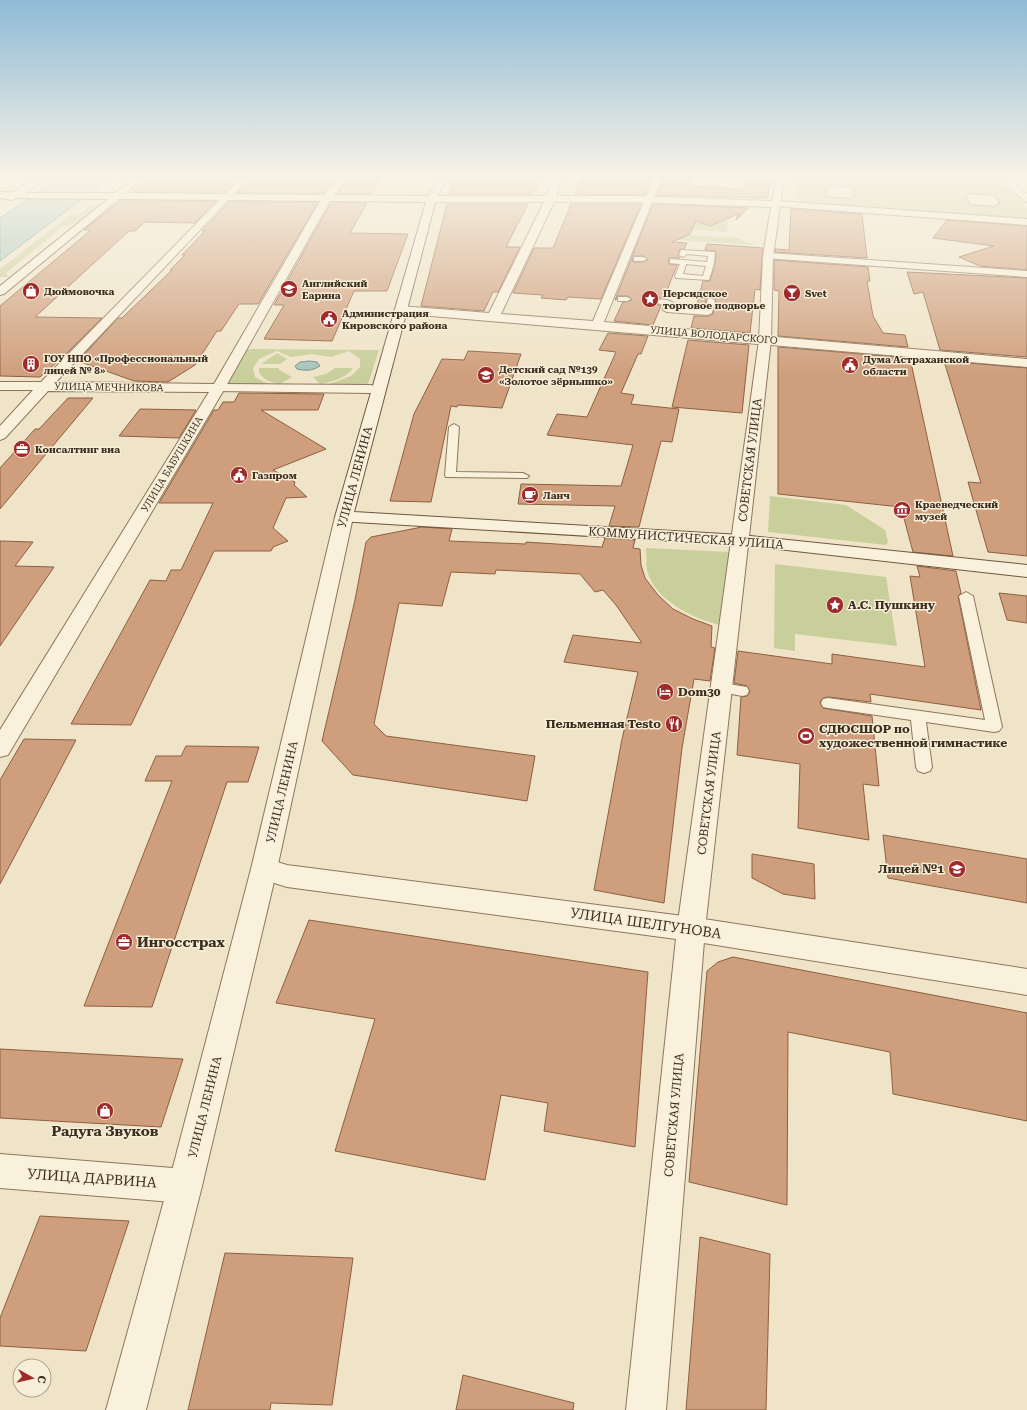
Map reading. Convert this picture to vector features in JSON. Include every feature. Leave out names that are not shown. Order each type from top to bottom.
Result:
[{"type":"street","points":[[0,292],[58,244]]},
{"type":"street","points":[[0,435],[180,244]]},
{"type":"street","name":"УЛИЦА БАБУШКИНА","points":[[0,749],[218,388],[301,244]]},
{"type":"street","name":"УЛИЦА ЛЕНИНА","points":[[126,1410],[185,1186],[264,869],[344,517],[418,244]]},
{"type":"street","points":[[492,318],[528,244]]},
{"type":"street","points":[[597,325],[630,244]]},
{"type":"street","name":"СОВЕТСКАЯ УЛИЦА","points":[[646,1410],[691,929],[732,690],[741,540],[765,340],[768,256],[770,244]]},
{"type":"street","points":[[768,256],[1027,274]]},
{"type":"street","name":"УЛИЦА ВОЛОДАРСКОГО","points":[[400,310],[597,325],[1027,363]]},
{"type":"street","name":"УЛИЦА МЕЧНИКОВА","points":[[0,386],[370,389]]},
{"type":"street","name":"КОММУНИСТИЧЕСКАЯ УЛИЦА","points":[[344,517],[741,540],[1027,571]]},
{"type":"street","name":"УЛИЦА ШЕЛГУНОВА","points":[[264,869],[287,876],[691,929],[1027,982]]},
{"type":"street","name":"УЛИЦА ДАРВИНА","points":[[0,1171],[152,1182],[185,1186]]},
{"type":"lane","points":[[682,265],[679,276],[706,278],[712,254],[684,252],[683,255]]},
{"type":"lane","points":[[672,262],[710,264]]},
{"type":"lane","points":[[657,302],[670,299],[667,310],[708,313],[711,300]]},
{"type":"lane","points":[[454,427],[450,474],[523,476]]},
{"type":"lane","points":[[828,703],[994,727],[966,596]]},
{"type":"lane","points":[[918,717],[924,767]]},
{"type":"green space","points":[[33,244],[42,244],[6,273],[9,277],[0,277],[0,269]]},
{"type":"green space","points":[[246,349],[379,350],[367,387],[327,385],[351,376],[360,367],[360,359],[349,351],[331,357],[312,354],[291,357],[277,351],[259,359],[253,368],[255,377],[270,385],[223,386]]},
{"type":"green space","points":[[277,353],[287,359],[280,364],[261,364]]},
{"type":"green space","points":[[259,368],[279,368],[279,370],[292,377],[280,384],[273,383],[263,377],[259,372]]},
{"type":"green space","points":[[335,368],[353,368],[343,377],[334,381],[320,384],[313,377],[326,374]]},
{"type":"green space","points":[[770,496],[846,505],[885,530],[888,542],[886,545],[768,532]]},
{"type":"green space","points":[[646,548],[729,552],[719,625],[698,618],[666,599],[651,581],[647,570]]},
{"type":"green space","points":[[775,564],[886,577],[897,646],[795,634],[795,651],[774,648]]},
{"type":"water","points":[[0,244],[23,244],[0,261]]},
{"type":"water","points":[[300,362],[317,362],[320,366],[312,370],[306,370],[297,369],[295,366]]},
{"type":"building","points":[[74,244],[115,244],[35,317],[102,318],[64,356],[40,377],[0,376],[0,306]]},
{"type":"building","points":[[193,244],[293,244],[258,304],[239,304],[221,331],[217,331],[195,365],[168,382],[134,381],[78,361],[118,318],[122,318],[172,270],[170,270],[185,255],[182,255]]},
{"type":"building","points":[[308,244],[404,244],[387,291],[354,291],[332,341],[264,339],[284,305],[274,305]]},
{"type":"building","points":[[437,244],[508,244],[506,247],[520,247],[498,292],[493,292],[484,311],[421,306]]},
{"type":"building","points":[[555,244],[624,244],[601,299],[568,297],[566,300],[541,298],[543,295],[513,293],[534,248],[553,248]]},
{"type":"building","points":[[637,244],[687,244],[684,249],[680,249],[678,256],[680,258],[668,259],[669,264],[677,265],[664,298],[657,298],[652,302],[661,306],[653,325],[614,321],[623,302],[632,300],[628,296],[618,296],[616,300]],"holes":[[[634,256],[644,256],[648,260],[643,262],[632,261]]]},
{"type":"building","points":[[707,244],[763,248],[760,290],[755,289],[750,333],[691,328],[694,316],[708,316],[713,314],[716,300],[707,297],[704,308],[696,308],[703,281],[710,281],[715,264],[716,251],[705,250]]},
{"type":"building","points":[[789,244],[865,244],[867,258],[775,252],[775,249],[789,250]]},
{"type":"building","points":[[977,244],[1027,244],[1027,270],[980,266],[959,257],[994,246]]},
{"type":"building","points":[[774,260],[868,267],[870,281],[867,281],[873,316],[883,333],[905,335],[908,347],[778,336],[779,291],[774,290]]},
{"type":"building","points":[[907,272],[1027,278],[1027,357],[940,350],[923,292],[914,294]]},
{"type":"building","points":[[608,333],[648,336],[641,354],[638,354],[621,393],[634,395],[631,404],[679,409],[672,442],[661,441],[639,527],[609,526],[615,506],[518,504],[521,484],[621,486],[633,445],[547,435],[557,414],[587,417],[616,352],[599,350]]},
{"type":"building","points":[[688,340],[749,345],[742,413],[672,407]]},
{"type":"building","points":[[778,347],[910,358],[953,556],[913,552],[901,507],[778,494]]},
{"type":"building","points":[[468,351],[521,354],[502,408],[458,405],[457,407],[451,406],[431,502],[390,501],[414,414],[442,359],[464,360]]},
{"type":"building","points":[[944,361],[1027,368],[1027,556],[988,552],[968,482],[981,483]]},
{"type":"building","points":[[239,393],[324,394],[318,410],[261,410],[326,449],[273,470],[295,482],[294,485],[307,497],[286,498],[273,528],[288,541],[273,547],[271,551],[214,551],[131,725],[71,724],[150,580],[166,581],[171,570],[181,570],[213,503],[159,503],[214,410],[218,410],[223,402],[234,402]]},
{"type":"building","points":[[68,398],[93,398],[0,509],[0,468],[35,429],[39,429]]},
{"type":"building","points":[[140,409],[196,410],[179,438],[119,436]]},
{"type":"building","points":[[422,527],[452,529],[449,541],[526,544],[526,542],[602,547],[605,538],[635,540],[633,548],[640,549],[641,565],[645,578],[658,595],[673,609],[712,626],[711,647],[715,648],[710,681],[694,679],[682,748],[664,903],[594,890],[622,739],[638,672],[564,662],[573,635],[642,643],[616,605],[603,590],[595,592],[580,574],[496,570],[495,574],[451,572],[442,606],[399,603],[374,724],[386,736],[535,756],[527,801],[353,775],[322,741],[355,600],[366,542],[371,537]]},
{"type":"building","points":[[0,541],[33,542],[15,566],[54,567],[0,646]]},
{"type":"building","points":[[917,566],[956,571],[961,593],[958,596],[981,710],[870,694],[871,702],[828,697],[823,698],[820,702],[823,708],[872,716],[879,786],[863,784],[869,840],[798,828],[800,764],[737,755],[741,697],[747,696],[750,692],[747,686],[734,683],[738,651],[832,664],[832,654],[925,667],[910,576],[920,577]]},
{"type":"building","points":[[999,593],[1027,596],[1027,623],[1007,620]]},
{"type":"building","points":[[24,739],[76,740],[0,884],[0,780]]},
{"type":"building","points":[[186,746],[259,747],[248,782],[227,782],[152,1007],[84,1006],[172,781],[145,781],[156,756],[181,756]]},
{"type":"building","name":"Лицей №1","points":[[883,835],[1027,859],[1027,903],[888,878]]},
{"type":"building","points":[[752,854],[814,864],[815,899],[783,894],[752,878]]},
{"type":"building","points":[[309,920],[648,972],[635,1147],[544,1131],[548,1103],[501,1095],[485,1180],[335,1151],[375,1019],[276,1003]]},
{"type":"building","points":[[733,957],[1027,1013],[1027,1121],[893,1094],[890,1052],[788,1032],[787,1205],[689,1182],[707,971],[718,962]]},
{"type":"building","points":[[0,1049],[183,1059],[161,1127],[0,1118]]},
{"type":"building","points":[[40,1216],[129,1221],[86,1351],[0,1346],[0,1318]]},
{"type":"building","points":[[700,1237],[770,1254],[766,1410],[686,1410]]},
{"type":"building","points":[[225,1253],[353,1258],[332,1405],[271,1403],[270,1410],[188,1410]]},
{"type":"building","points":[[463,1375],[574,1403],[573,1410],[456,1410]]},
{"type":"place","name":"Английский Еарина","points":[[289,289]]},
{"type":"place","name":"Дюймовочка","points":[[31,291]]},
{"type":"place","name":"Svet","points":[[792,293]]},
{"type":"place","name":"Персидское торговое подворье","points":[[650,299]]},
{"type":"place","name":"Администрация Кировского района","points":[[329,319]]},
{"type":"place","name":"ГОУ НПО «Профессиональный лицей № 8»","points":[[31,364]]},
{"type":"place","name":"Дума Астраханской области","points":[[850,365]]},
{"type":"place","name":"Детский сад №139 «Золотое зёрнышко»","points":[[486,375]]},
{"type":"place","name":"Консалтинг виа","points":[[22,449]]},
{"type":"place","name":"Газпром","points":[[239,475]]},
{"type":"place","name":"Ланч","points":[[530,495]]},
{"type":"place","name":"Краеведческий музей","points":[[902,510]]},
{"type":"place","name":"А.С. Пушкину","points":[[835,605]]},
{"type":"place","name":"Dom30","points":[[665,692]]},
{"type":"place","name":"Пельменная Testo","points":[[674,724]]},
{"type":"place","name":"СДЮСШОР по художественной гимнастике","points":[[806,736]]},
{"type":"place","name":"Лицей №1","points":[[957,869]]},
{"type":"place","name":"Ингосстрах","points":[[124,942]]},
{"type":"place","name":"Радуга Звуков","points":[[105,1111]]}]
